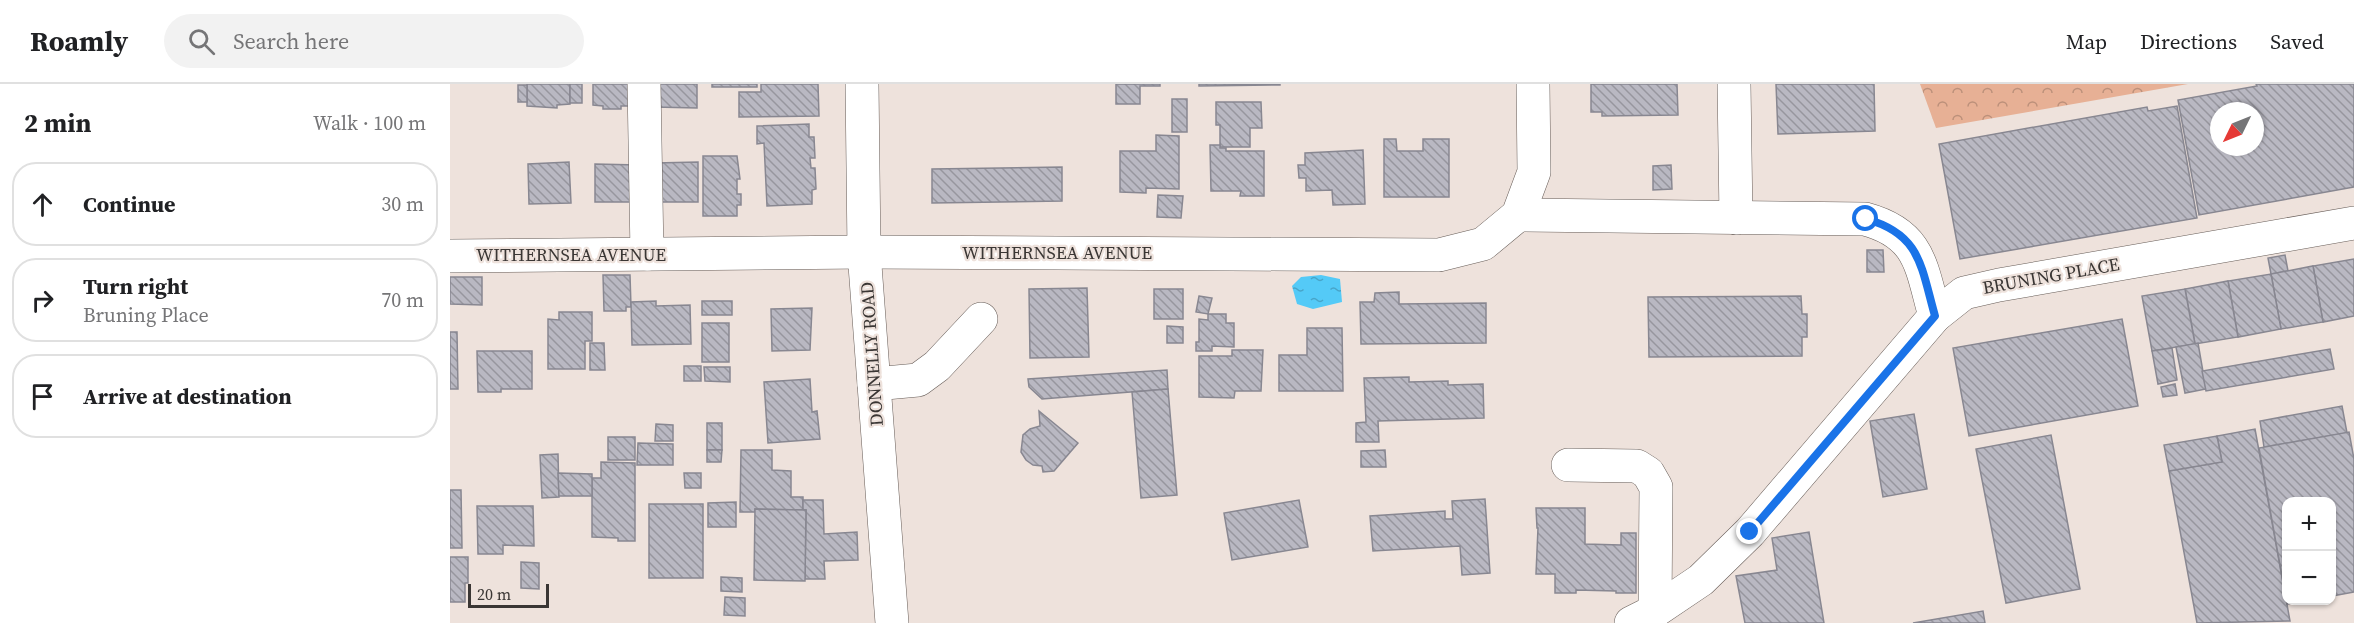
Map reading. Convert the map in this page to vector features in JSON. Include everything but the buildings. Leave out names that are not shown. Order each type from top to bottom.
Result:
[{"type":"street","points":[[644,84],[647,254]]},
{"type":"street","name":"DONNELLY ROAD","points":[[862,84],[864,252],[892,623]]},
{"type":"street","name":"WITHERNSEA AVENUE","points":[[450,256],[864,252],[1439,255],[1483,244],[1518,215],[1534,172],[1533,84]]},
{"type":"street","points":[[1734,84],[1736,218]]},
{"type":"street","points":[[1518,215],[1866,219],[1898,232],[1917,253],[1935,316]]},
{"type":"street","name":"BRUNING PLACE","points":[[1643,617],[1701,580],[1750,532],[1935,316],[1964,293],[2354,223]]},
{"type":"street","points":[[874,384],[918,380],[937,366],[981,319]]},
{"type":"street","points":[[1568,465],[1637,466],[1648,473],[1656,487],[1643,617]]},
{"type":"green space","points":[[1920,84],[2188,84],[1936,128]]},
{"type":"water","points":[[1321,275],[1340,279],[1342,302],[1313,309],[1297,304],[1292,286],[1301,277]]},
{"type":"route","points":[[1750,532],[1935,316],[1917,253],[1898,232],[1866,219]]}]
